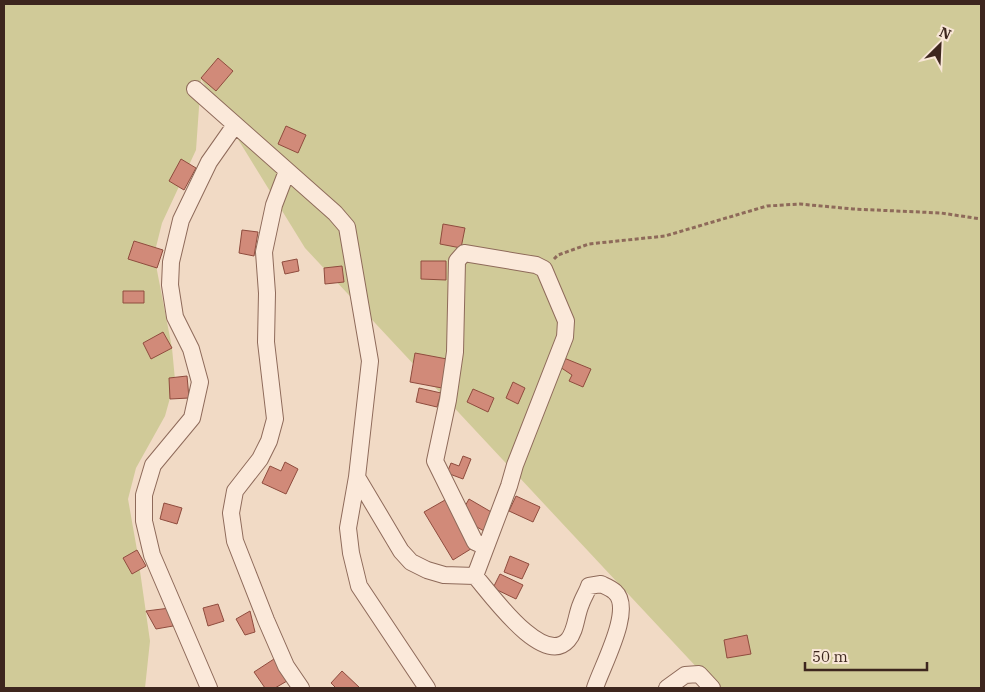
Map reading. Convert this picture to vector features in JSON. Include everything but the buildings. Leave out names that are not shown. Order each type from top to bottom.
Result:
[{"type":"street","points":[[195,89],[335,213],[347,227],[370,361],[357,477],[348,528],[351,552],[358,586],[427,688]]},
{"type":"street","points":[[209,688],[152,555],[144,521],[144,495],[153,465],[192,418],[200,382],[191,349],[176,317],[170,285],[171,262],[181,220],[209,162],[236,125]]},
{"type":"street","points":[[287,171],[274,205],[264,252],[267,293],[266,342],[276,419],[269,441],[260,459],[235,492],[231,513],[235,541],[266,620],[286,666],[302,688]]},
{"type":"street","points":[[475,576],[486,547],[509,486],[515,464],[565,336],[566,321],[544,269],[536,265],[464,253],[456,261],[455,352],[448,400],[435,461],[474,542],[486,547]]},
{"type":"street","points":[[357,477],[401,551],[411,562],[427,570],[444,575],[475,576],[525,633],[545,646],[560,646],[568,640],[580,604],[589,586],[601,584],[615,592],[622,604],[619,627],[595,688]]},
{"type":"street","points":[[667,688],[685,674],[699,674],[712,688]]},
{"type":"path","points":[[544,269],[558,255],[590,244],[665,236],[767,206],[800,204],[853,209],[941,213],[981,219]]},
{"type":"shaded area","points":[[4,4],[981,4],[981,688],[716,688],[305,248],[201,79],[196,150],[162,223],[154,255],[172,348],[175,380],[165,416],[136,468],[128,499],[150,641],[145,688],[4,688]]}]
